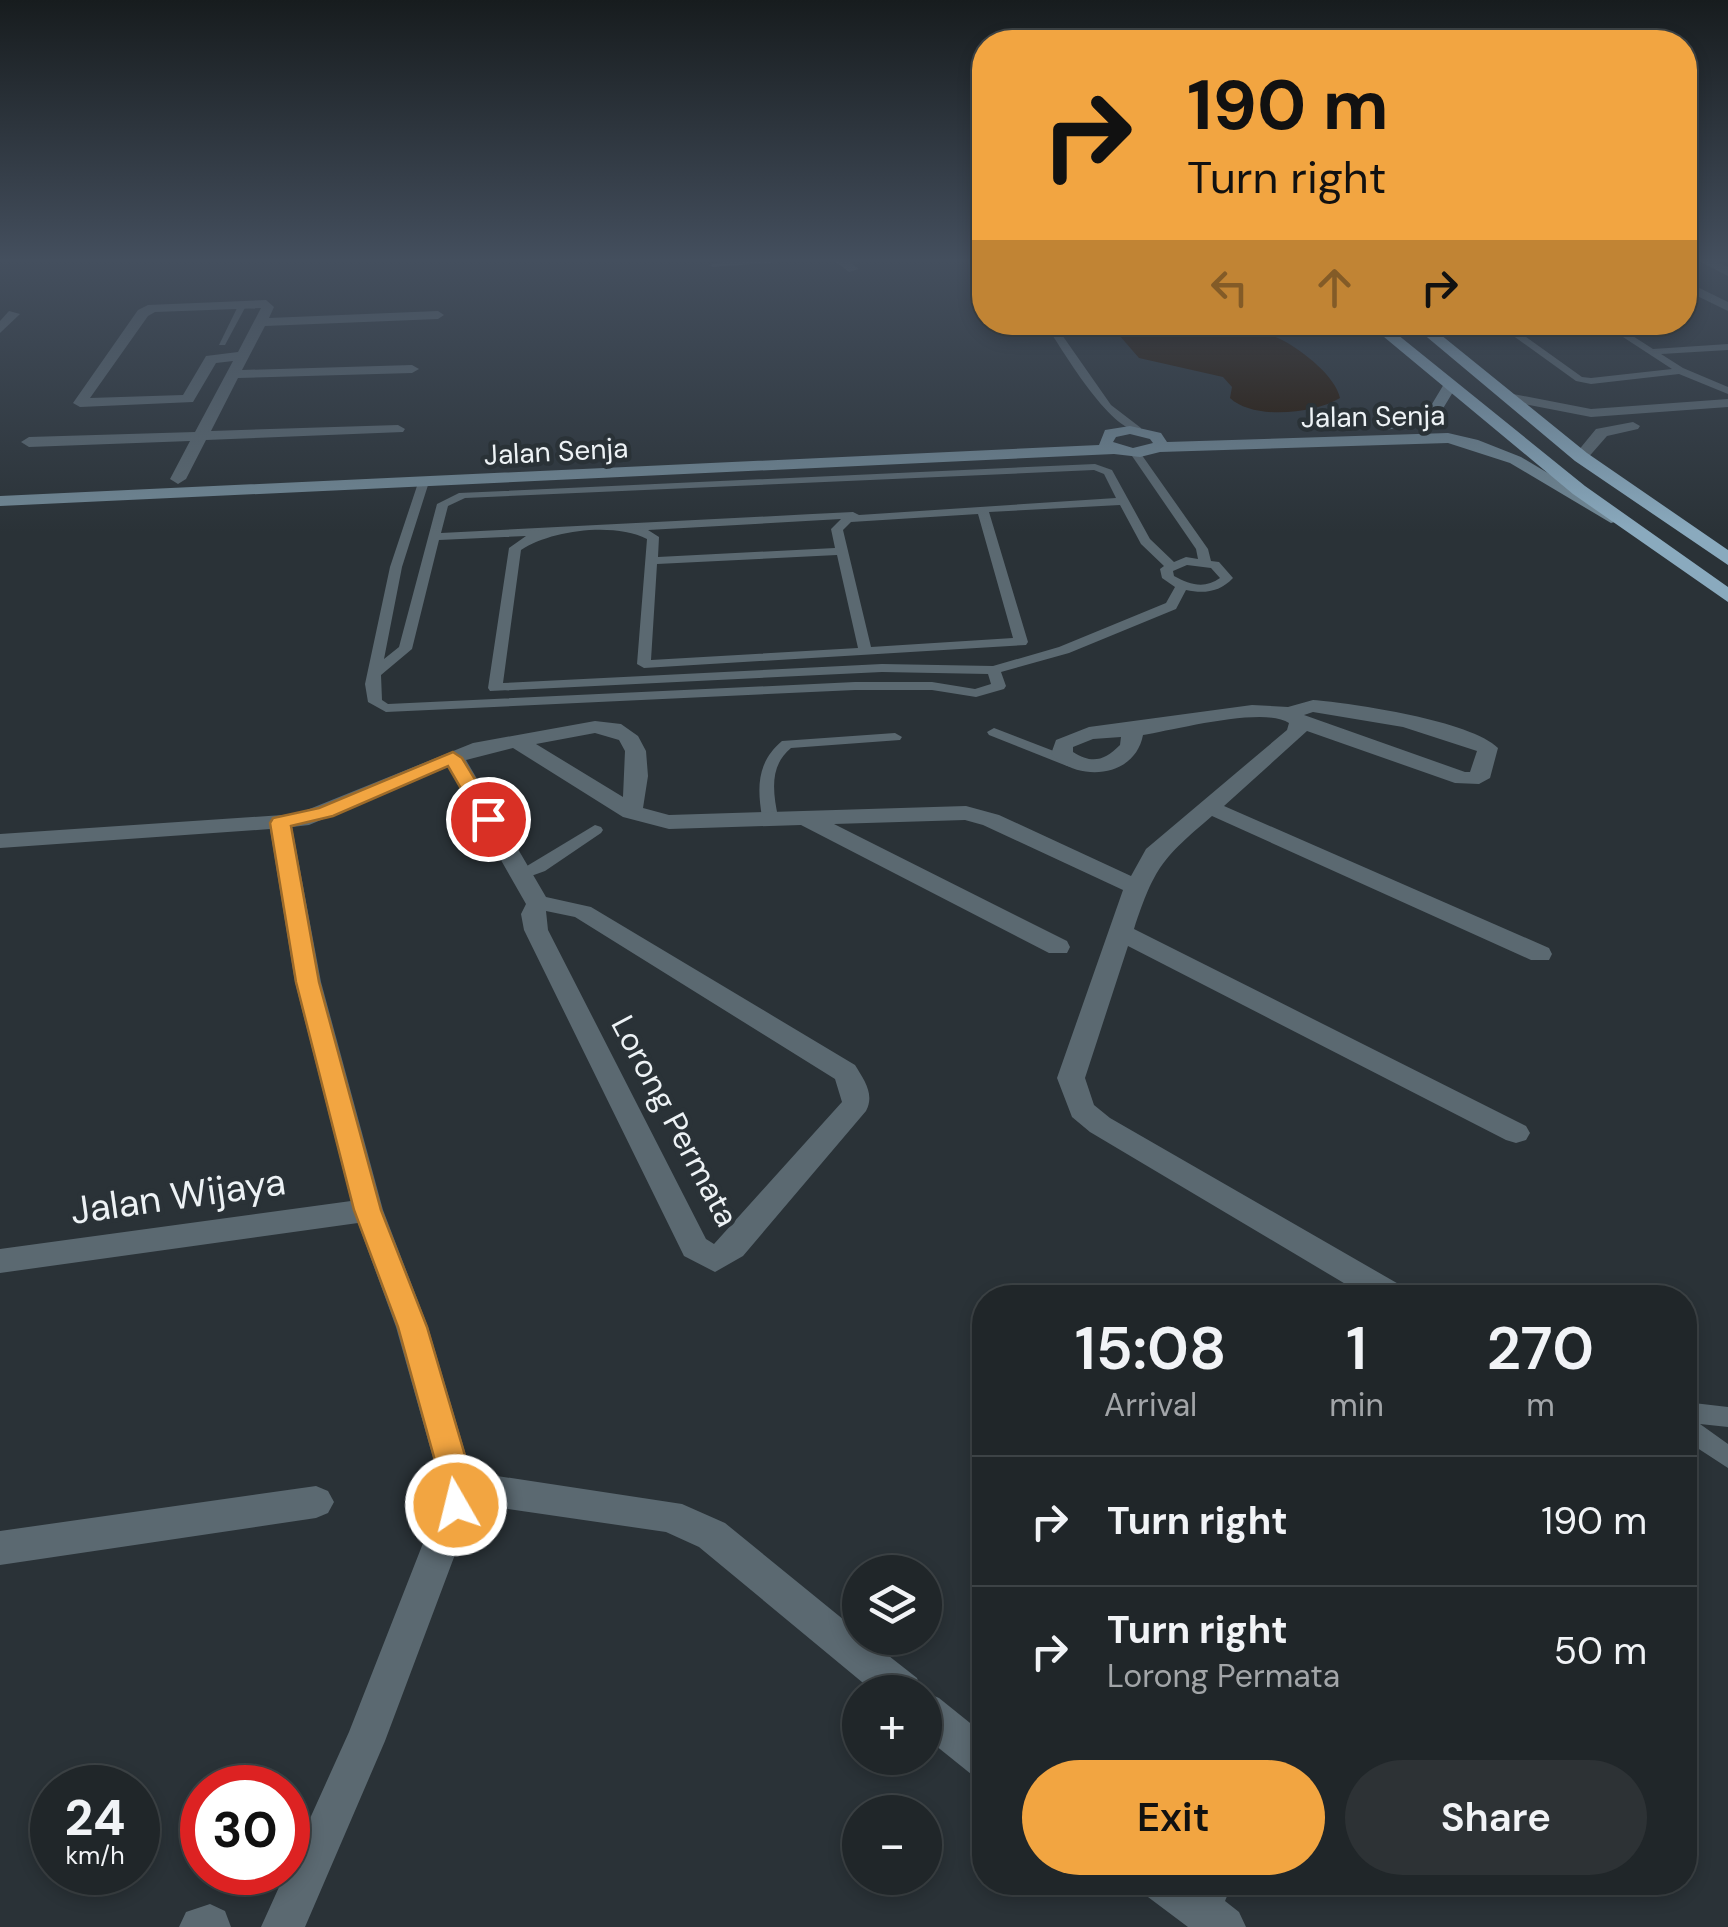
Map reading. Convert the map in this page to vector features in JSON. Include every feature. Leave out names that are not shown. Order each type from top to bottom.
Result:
[{"type":"highway","points":[[1409,352],[1626,524],[1728,596]]},
{"type":"highway","points":[[1454,352],[1581,456],[1728,559]]},
{"type":"main road","name":"Jalan Senja","points":[[0,486],[1110,439],[1135,453],[1157,441],[1400,426],[1431,417],[1449,387]]},
{"type":"main road","name":"Jalan Senja","points":[[0,501],[422,482],[1110,439],[1137,430],[1157,441],[1468,440],[1512,454],[1582,502],[1626,524]]},
{"type":"street","points":[[115,352],[80,403],[188,398],[212,359],[241,356]]},
{"type":"street","points":[[178,479],[243,352]]},
{"type":"street","points":[[232,374],[412,369]]},
{"type":"street","points":[[1513,398],[1591,413],[1728,403]]},
{"type":"street","points":[[1581,456],[1594,434],[1608,428],[1728,418]]},
{"type":"street","points":[[29,442],[398,429]]},
{"type":"street","points":[[1133,730],[1130,747],[1114,762],[1090,770],[1062,754],[1061,748],[1074,736],[1252,712],[1295,717],[1463,778],[1480,778],[1487,762],[1488,748],[1467,739],[1352,711],[1308,706],[1295,717]]},
{"type":"street","points":[[1295,717],[1297,732],[1154,854],[1136,887],[1071,1078],[1082,1110],[1100,1125],[1373,1285]]},
{"type":"street","points":[[0,841],[280,823],[326,812],[498,742],[600,726],[627,732],[634,740],[640,772],[630,812]]},
{"type":"street","points":[[517,741],[630,812],[669,822],[966,813],[991,820],[1136,887]]},
{"type":"street","name":"Lorong Permata","points":[[453,758],[538,904]]},
{"type":"street","points":[[1209,808],[1540,954]]},
{"type":"street","points":[[802,816],[1058,946]]},
{"type":"street","points":[[280,823],[308,982],[368,1210],[412,1327],[458,1486],[456,1505],[364,1741],[283,1927]]},
{"type":"street","name":"Lorong Permata","points":[[538,904],[558,904],[583,912],[845,1072],[855,1088],[856,1104],[732,1247],[715,1260],[695,1247],[536,930],[533,914],[538,904]]},
{"type":"street","points":[[1120,932],[1516,1133]]},
{"type":"street","name":"Jalan Wijaya","points":[[0,1261],[368,1210]]},
{"type":"street","points":[[458,1486],[669,1516],[712,1536],[882,1675]]},
{"type":"street","points":[[0,1548],[316,1502]]},
{"type":"street","points":[[942,1726],[972,1750]]},
{"type":"street","points":[[201,1927],[210,1926]]},
{"type":"lane","points":[[1069,352],[1107,407],[1137,430]]},
{"type":"lane","points":[[1542,352],[1584,380],[1683,371],[1728,391]]},
{"type":"lane","points":[[1651,352],[1728,403]]},
{"type":"lane","points":[[1107,407],[1110,439]]},
{"type":"lane","points":[[1135,453],[1202,549],[1206,562]]},
{"type":"lane","points":[[374,674],[404,649],[443,504],[463,495],[1096,467],[1108,472],[1146,541],[1170,565]]},
{"type":"lane","points":[[422,482],[396,567],[374,674],[375,702],[386,708],[721,690],[932,686],[976,692],[998,686],[994,670]]},
{"type":"lane","points":[[434,537],[1124,502]]},
{"type":"lane","points":[[866,651],[837,529],[848,519],[983,510],[1021,642],[644,664],[652,537],[645,530],[630,528],[546,532],[515,548],[494,688],[882,668],[994,670],[1064,650],[1171,606],[1182,586]]},
{"type":"lane","points":[[650,561],[842,550]]},
{"type":"lane","points":[[1206,562],[1226,573],[1225,582],[1202,589],[1182,586],[1165,574],[1170,565],[1206,562]]},
{"type":"lane","points":[[932,686],[935,670]]},
{"type":"lane","points":[[994,732],[1076,764]]},
{"type":"lane","points":[[770,817],[765,788],[769,764],[774,753],[787,744],[895,738]]},
{"type":"lane","points":[[520,875],[539,868],[595,830]]},
{"type":"lane","points":[[1697,1413],[1728,1417]]},
{"type":"lane","points":[[1697,1435],[1728,1457]]},
{"type":"shaded area","points":[[1134,352],[1301,352],[1326,373],[1340,398],[1300,411],[1253,410],[1230,398],[1232,387],[1223,377],[1139,358]]},
{"type":"route","points":[[456,1505],[458,1486],[449,1454],[412,1327],[368,1210],[308,982],[280,823],[326,812],[453,758],[488,819]]}]
